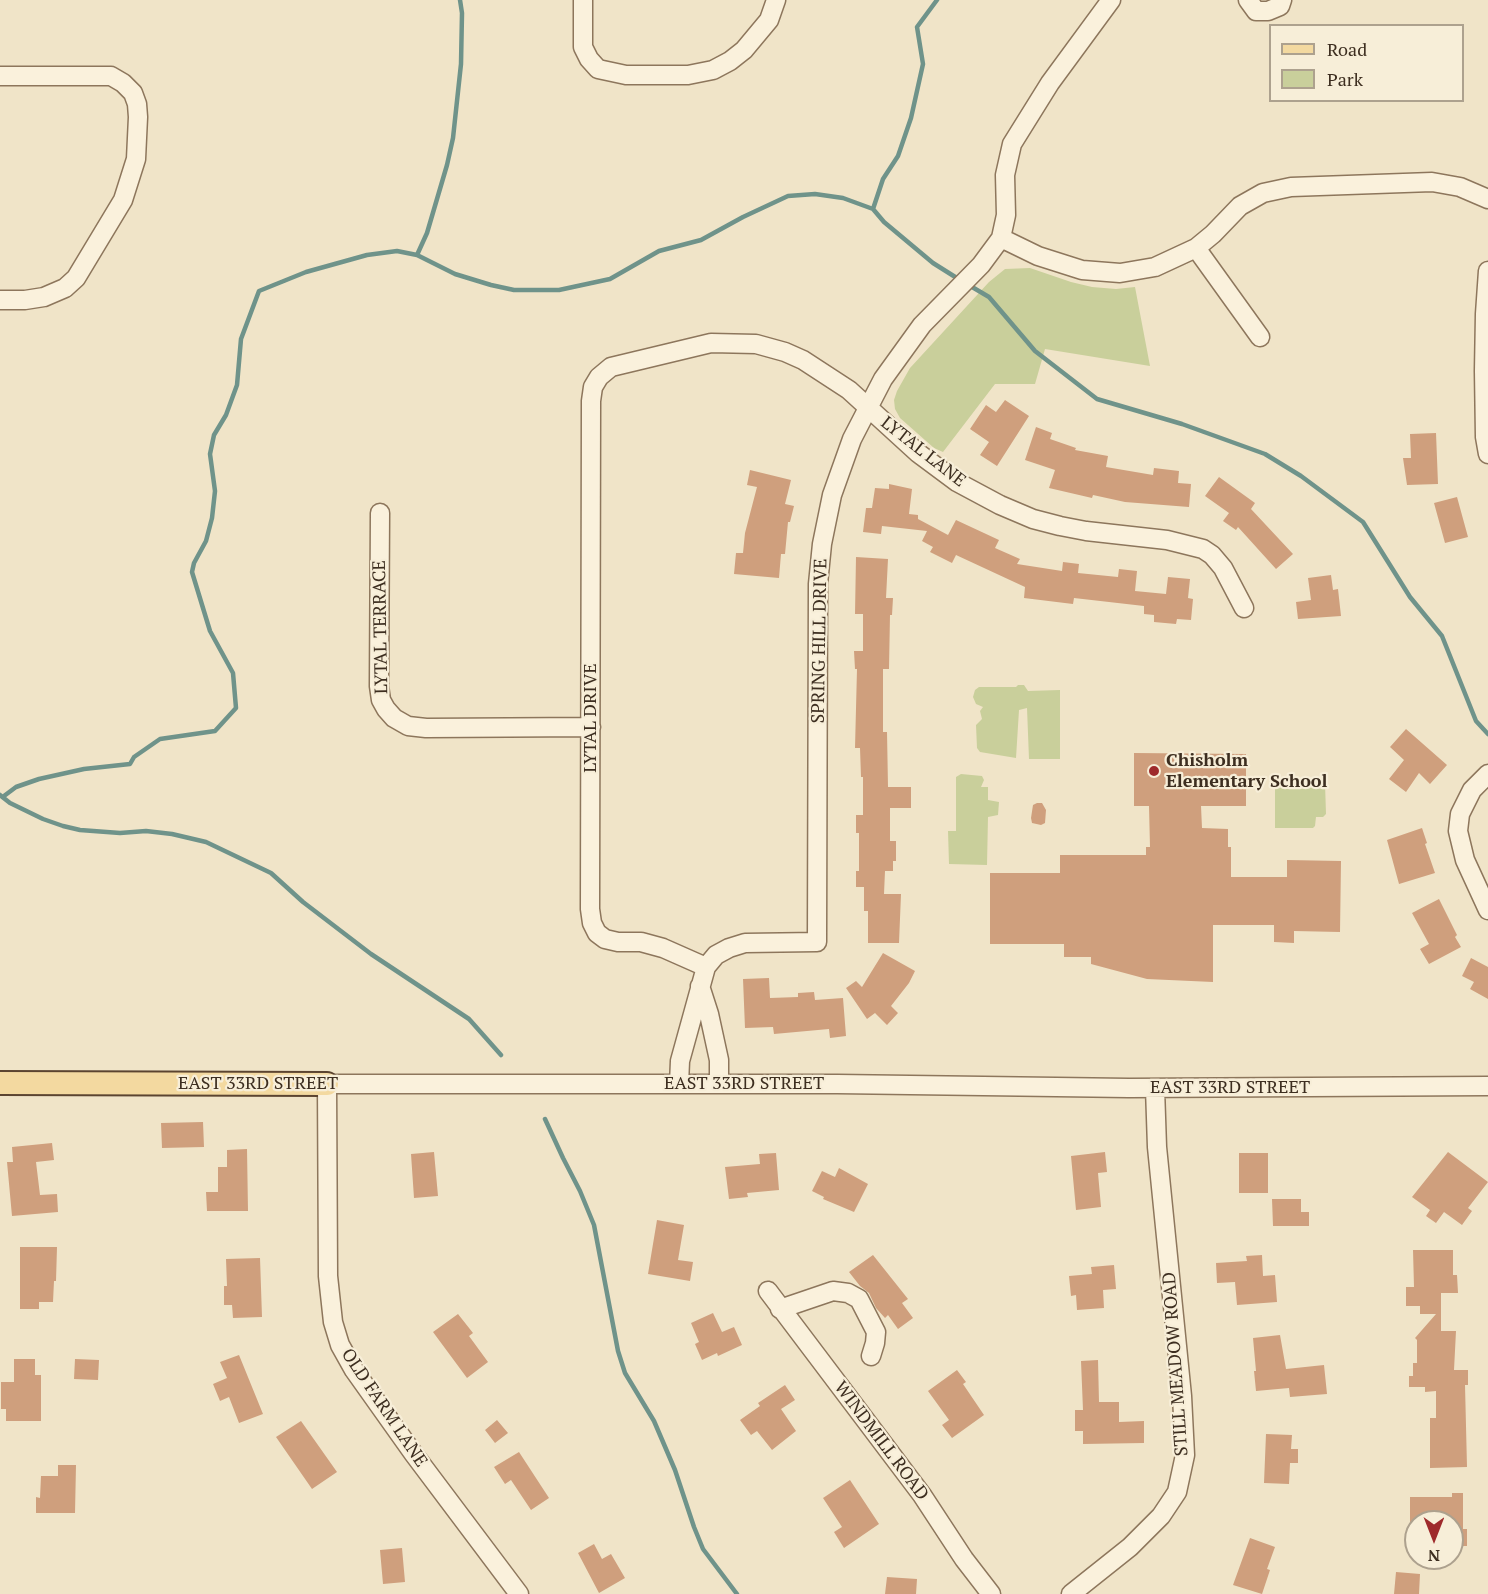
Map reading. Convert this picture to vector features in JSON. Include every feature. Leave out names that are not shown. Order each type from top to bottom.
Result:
[{"type":"main road","name":"EAST 33RD STREET","points":[[0,1083],[327,1084]]},
{"type":"street","points":[[583,0],[583,47],[589,59],[598,69],[626,75],[688,75],[713,70],[730,61],[756,38],[769,20],[776,0]]},
{"type":"street","name":"SPRING HILL DRIVE","points":[[705,967],[716,955],[745,943],[817,942],[818,584],[822,544],[832,495],[852,439],[883,379],[922,325],[981,265],[1001,238],[1006,215],[1005,175],[1012,144],[1050,83],[1112,0]]},
{"type":"street","points":[[1248,0],[1256,11],[1268,11],[1280,6],[1282,0]]},
{"type":"street","points":[[0,76],[111,76],[133,93],[137,104],[136,159],[123,200],[84,267],[65,288],[51,295],[34,299],[0,300]]},
{"type":"street","points":[[1001,238],[1038,256],[1082,270],[1120,273],[1155,267],[1196,248],[1240,206],[1263,193],[1292,187],[1432,182],[1460,187],[1488,199]]},
{"type":"street","points":[[1196,248],[1260,337]]},
{"type":"street","points":[[1488,271],[1485,314],[1485,437],[1488,454]]},
{"type":"street","name":"LYTAL LANE","points":[[593,387],[599,377],[611,367],[711,343],[739,342],[769,347],[803,360],[849,390],[918,453],[957,482],[1000,505],[1034,519],[1060,526],[1167,540],[1203,549],[1212,555],[1223,568],[1244,608]]},
{"type":"street","name":"LYTAL DRIVE","points":[[593,387],[591,401],[590,909],[592,923],[597,933],[611,942],[641,942],[663,948],[705,967]]},
{"type":"street","name":"LYTAL TERRACE","points":[[380,513],[379,686],[381,700],[394,718],[408,726],[426,728],[591,727]]},
{"type":"street","points":[[1488,774],[1472,790],[1460,814],[1458,831],[1465,860],[1488,910]]},
{"type":"street","points":[[679,1084],[680,1062],[705,967]]},
{"type":"street","points":[[700,986],[719,1060],[719,1084]]},
{"type":"street","name":"EAST 33RD STREET","points":[[327,1084],[719,1084],[1155,1088],[1488,1086]]},
{"type":"street","name":"OLD FARM LANE","points":[[327,1084],[328,1276],[333,1322],[340,1345],[354,1370],[407,1444],[519,1594]]},
{"type":"street","name":"STILL MEADOW ROAD","points":[[1071,1594],[1130,1547],[1161,1516],[1177,1492],[1185,1455],[1182,1396],[1158,1158],[1155,1088]]},
{"type":"street","name":"WINDMILL ROAD","points":[[768,1291],[922,1495],[964,1559],[991,1594]]},
{"type":"street","points":[[780,1309],[833,1291],[848,1293],[859,1299],[876,1332],[871,1356]]},
{"type":"green space","points":[[1030,268],[1092,287],[1116,289],[1135,287],[1150,366],[1045,349],[1035,384],[995,384],[943,452],[934,448],[900,418],[895,409],[894,400],[897,391],[910,368],[989,282],[1005,269]]},
{"type":"green space","points":[[1024,685],[1028,691],[1060,690],[1060,759],[1029,759],[1027,708],[1019,710],[1016,758],[980,752],[977,748],[976,725],[982,719],[980,711],[983,707],[976,704],[973,697],[975,690],[979,687],[1016,687]]},
{"type":"green space","points":[[961,774],[982,776],[984,780],[981,787],[988,787],[988,800],[999,802],[998,815],[988,817],[987,865],[949,864],[948,831],[956,831],[956,777]]},
{"type":"green space","points":[[1275,778],[1315,778],[1325,783],[1326,814],[1323,817],[1316,817],[1313,828],[1275,828]]},
{"type":"building","points":[[1005,400],[1029,416],[997,466],[980,455],[989,442],[970,429],[986,405],[996,412]]},
{"type":"building","points":[[1036,427],[1052,433],[1050,439],[1076,448],[1075,450],[1108,456],[1106,467],[1153,475],[1154,468],[1179,471],[1178,483],[1191,484],[1189,507],[1125,502],[1093,495],[1092,498],[1049,488],[1055,470],[1025,460]]},
{"type":"building","points":[[1436,433],[1438,484],[1407,485],[1403,458],[1411,458],[1410,434]]},
{"type":"building","points":[[750,470],[791,480],[785,504],[794,506],[790,522],[788,522],[785,554],[781,554],[779,578],[734,574],[736,553],[743,553],[745,533],[757,487],[747,485]]},
{"type":"building","points":[[1219,477],[1255,503],[1251,509],[1293,554],[1276,569],[1238,527],[1236,530],[1223,521],[1229,513],[1205,496]]},
{"type":"building","points":[[889,484],[912,489],[909,514],[918,515],[918,519],[948,535],[956,520],[999,540],[995,548],[1020,559],[1017,564],[1062,571],[1063,562],[1079,564],[1078,573],[1118,577],[1119,569],[1137,571],[1135,591],[1166,594],[1168,577],[1190,579],[1188,598],[1193,599],[1191,620],[1177,619],[1176,624],[1154,622],[1154,615],[1144,614],[1144,606],[1074,598],[1073,604],[1024,598],[1025,587],[956,555],[952,563],[930,552],[933,547],[922,541],[927,531],[882,526],[881,534],[863,532],[866,508],[872,508],[875,488],[889,489]]},
{"type":"building","points":[[1457,497],[1468,537],[1445,543],[1434,503]]},
{"type":"building","points":[[856,557],[888,559],[886,598],[893,598],[892,615],[890,615],[889,669],[883,669],[883,732],[887,732],[888,787],[911,787],[911,808],[890,808],[890,841],[896,841],[896,861],[893,861],[893,871],[885,871],[884,894],[901,894],[899,943],[868,943],[868,911],[864,911],[864,887],[856,887],[856,871],[859,871],[859,833],[856,833],[856,815],[863,815],[863,777],[861,777],[860,748],[855,748],[857,669],[855,669],[854,651],[863,651],[863,614],[855,614]]},
{"type":"building","points":[[1331,575],[1333,590],[1338,589],[1341,616],[1298,619],[1296,602],[1311,600],[1308,578]]},
{"type":"building","points":[[1406,729],[1447,765],[1430,784],[1419,773],[1406,792],[1389,779],[1404,760],[1390,747]]},
{"type":"building","points":[[1134,753],[1246,754],[1246,806],[1201,806],[1202,828],[1228,829],[1228,847],[1231,847],[1231,877],[1287,877],[1287,860],[1341,861],[1340,932],[1294,931],[1294,943],[1274,942],[1274,925],[1213,925],[1213,982],[1147,979],[1091,964],[1091,957],[1064,957],[1064,944],[990,944],[990,873],[1060,873],[1060,855],[1146,855],[1146,847],[1150,847],[1149,806],[1134,806]]},
{"type":"building","points":[[1042,803],[1046,810],[1045,823],[1041,825],[1032,823],[1031,818],[1033,805]]},
{"type":"building","points":[[1422,828],[1435,873],[1399,884],[1387,840]]},
{"type":"building","points":[[1439,899],[1461,947],[1429,964],[1420,949],[1429,944],[1412,913]]},
{"type":"building","points":[[883,953],[915,971],[909,983],[891,1006],[898,1013],[887,1025],[875,1013],[867,1019],[846,988],[856,981],[862,987]]},
{"type":"building","points":[[1471,958],[1488,967],[1488,999],[1470,989],[1474,982],[1462,976]]},
{"type":"building","points":[[769,978],[770,998],[798,997],[798,993],[814,992],[815,1000],[843,998],[846,1036],[830,1038],[829,1029],[774,1034],[773,1027],[745,1028],[743,979]]},
{"type":"building","points":[[203,1122],[204,1147],[162,1148],[161,1123]]},
{"type":"building","points":[[52,1143],[54,1160],[36,1162],[40,1195],[57,1194],[58,1212],[12,1216],[7,1162],[13,1162],[12,1147]]},
{"type":"building","points":[[247,1149],[248,1211],[207,1211],[206,1192],[218,1192],[218,1167],[227,1167],[227,1150]]},
{"type":"building","points":[[434,1152],[438,1196],[414,1198],[411,1154]]},
{"type":"building","points":[[1105,1152],[1107,1172],[1098,1173],[1101,1207],[1076,1210],[1071,1156]]},
{"type":"building","points":[[1448,1152],[1488,1182],[1468,1208],[1472,1211],[1462,1225],[1444,1212],[1436,1223],[1426,1216],[1430,1210],[1412,1197]]},
{"type":"building","points":[[776,1153],[779,1190],[747,1193],[748,1197],[729,1199],[725,1167],[760,1164],[759,1154]]},
{"type":"building","points":[[1239,1153],[1268,1153],[1268,1193],[1239,1193]]},
{"type":"building","points":[[839,1168],[868,1184],[854,1212],[823,1199],[824,1197],[812,1191],[822,1171],[835,1177]]},
{"type":"building","points":[[1272,1199],[1301,1199],[1301,1212],[1309,1212],[1309,1226],[1273,1226]]},
{"type":"building","points":[[657,1220],[684,1225],[678,1260],[693,1262],[690,1281],[648,1274]]},
{"type":"building","points":[[20,1247],[57,1247],[53,1302],[39,1302],[39,1309],[20,1309]]},
{"type":"building","points":[[1413,1250],[1453,1250],[1453,1275],[1457,1275],[1458,1293],[1441,1293],[1441,1331],[1456,1331],[1454,1370],[1468,1370],[1468,1385],[1465,1385],[1467,1467],[1430,1468],[1430,1418],[1436,1418],[1436,1391],[1425,1392],[1425,1387],[1409,1387],[1409,1376],[1413,1376],[1413,1363],[1417,1363],[1417,1340],[1415,1338],[1436,1314],[1420,1314],[1420,1306],[1406,1306],[1406,1287],[1414,1287]]},
{"type":"building","points":[[873,1255],[908,1299],[902,1303],[913,1318],[898,1329],[888,1315],[885,1318],[876,1308],[869,1293],[849,1272]]},
{"type":"building","points":[[1262,1255],[1263,1276],[1275,1275],[1277,1302],[1237,1305],[1235,1282],[1217,1283],[1216,1263],[1247,1261],[1246,1256]]},
{"type":"building","points":[[260,1258],[262,1317],[233,1318],[232,1305],[224,1305],[224,1286],[227,1286],[226,1259]]},
{"type":"building","points":[[1114,1265],[1116,1289],[1103,1290],[1104,1308],[1077,1310],[1076,1295],[1071,1296],[1069,1276],[1092,1274],[1091,1267]]},
{"type":"building","points":[[713,1313],[722,1332],[734,1327],[742,1345],[718,1356],[717,1353],[702,1360],[695,1344],[699,1342],[691,1323]]},
{"type":"building","points":[[458,1314],[473,1333],[469,1336],[488,1362],[467,1378],[433,1332]]},
{"type":"building","points":[[1280,1335],[1286,1369],[1324,1365],[1327,1394],[1290,1397],[1289,1388],[1256,1391],[1253,1338]]},
{"type":"building","points":[[239,1355],[263,1414],[239,1423],[229,1397],[220,1401],[213,1384],[227,1378],[220,1362]]},
{"type":"building","points":[[14,1359],[35,1359],[35,1375],[41,1375],[41,1421],[6,1421],[6,1409],[1,1409],[1,1382],[14,1382]]},
{"type":"building","points":[[75,1359],[99,1360],[98,1380],[74,1379]]},
{"type":"building","points":[[1098,1360],[1099,1402],[1119,1402],[1119,1422],[1144,1421],[1144,1443],[1083,1444],[1083,1431],[1075,1431],[1075,1410],[1083,1410],[1081,1361]]},
{"type":"building","points":[[957,1370],[966,1382],[963,1384],[984,1415],[952,1438],[942,1425],[949,1420],[928,1391]]},
{"type":"building","points":[[785,1385],[795,1400],[781,1409],[796,1431],[772,1450],[757,1431],[751,1435],[740,1420],[760,1406],[758,1403]]},
{"type":"building","points":[[497,1420],[508,1433],[495,1443],[485,1430]]},
{"type":"building","points":[[301,1421],[337,1472],[312,1489],[276,1437]]},
{"type":"building","points":[[1266,1434],[1292,1435],[1291,1449],[1298,1449],[1298,1463],[1290,1463],[1289,1484],[1264,1483]]},
{"type":"building","points":[[519,1452],[549,1498],[531,1510],[511,1480],[505,1484],[494,1467]]},
{"type":"building","points":[[58,1465],[76,1465],[75,1513],[36,1513],[36,1497],[40,1498],[41,1476],[58,1476]]},
{"type":"building","points":[[850,1480],[879,1524],[844,1548],[834,1532],[842,1527],[823,1498]]},
{"type":"building","points":[[1452,1493],[1463,1493],[1463,1510],[1410,1510],[1410,1497],[1452,1497]]},
{"type":"building","points":[[1464,1529],[1467,1529],[1467,1546],[1464,1546]]},
{"type":"building","points":[[1250,1538],[1275,1547],[1267,1569],[1270,1570],[1262,1594],[1233,1585]]},
{"type":"building","points":[[594,1544],[602,1559],[611,1554],[625,1578],[599,1593],[578,1553]]},
{"type":"building","points":[[402,1548],[405,1582],[383,1584],[380,1550]]},
{"type":"building","points":[[1396,1572],[1420,1574],[1419,1594],[1394,1594]]},
{"type":"building","points":[[887,1577],[917,1579],[916,1594],[885,1594]]},
{"type":"waterway","points":[[417,255],[427,233],[453,138],[461,64],[460,0]]},
{"type":"waterway","points":[[873,209],[883,179],[898,156],[911,118],[923,64],[917,27],[937,0]]},
{"type":"waterway","points":[[4,796],[16,787],[39,779],[84,769],[130,764],[134,757],[160,739],[215,731],[236,708],[233,673],[210,631],[192,572],[194,563],[206,541],[212,518],[215,491],[210,454],[214,435],[226,415],[237,385],[241,339],[259,291],[306,272],[367,255],[397,251],[417,255],[455,274],[491,285],[514,290],[559,290],[610,279],[659,251],[701,240],[788,196],[815,194],[843,198],[873,209],[884,222],[933,263],[960,280]]},
{"type":"waterway","points":[[967,284],[989,297],[1035,351],[1097,399],[1182,424],[1265,454],[1301,476],[1363,522],[1410,597],[1442,636],[1476,721],[1488,734]]},
{"type":"waterway","points":[[0,795],[10,803],[63,826],[80,830],[120,833],[146,831],[172,834],[206,842],[271,873],[303,902],[371,954],[469,1019],[501,1055]]},
{"type":"waterway","points":[[545,1119],[594,1225],[618,1351],[625,1373],[654,1421],[675,1470],[703,1549],[737,1594]]},
{"type":"place","name":"Chisholm Elementary School","points":[[1154,771]]}]
